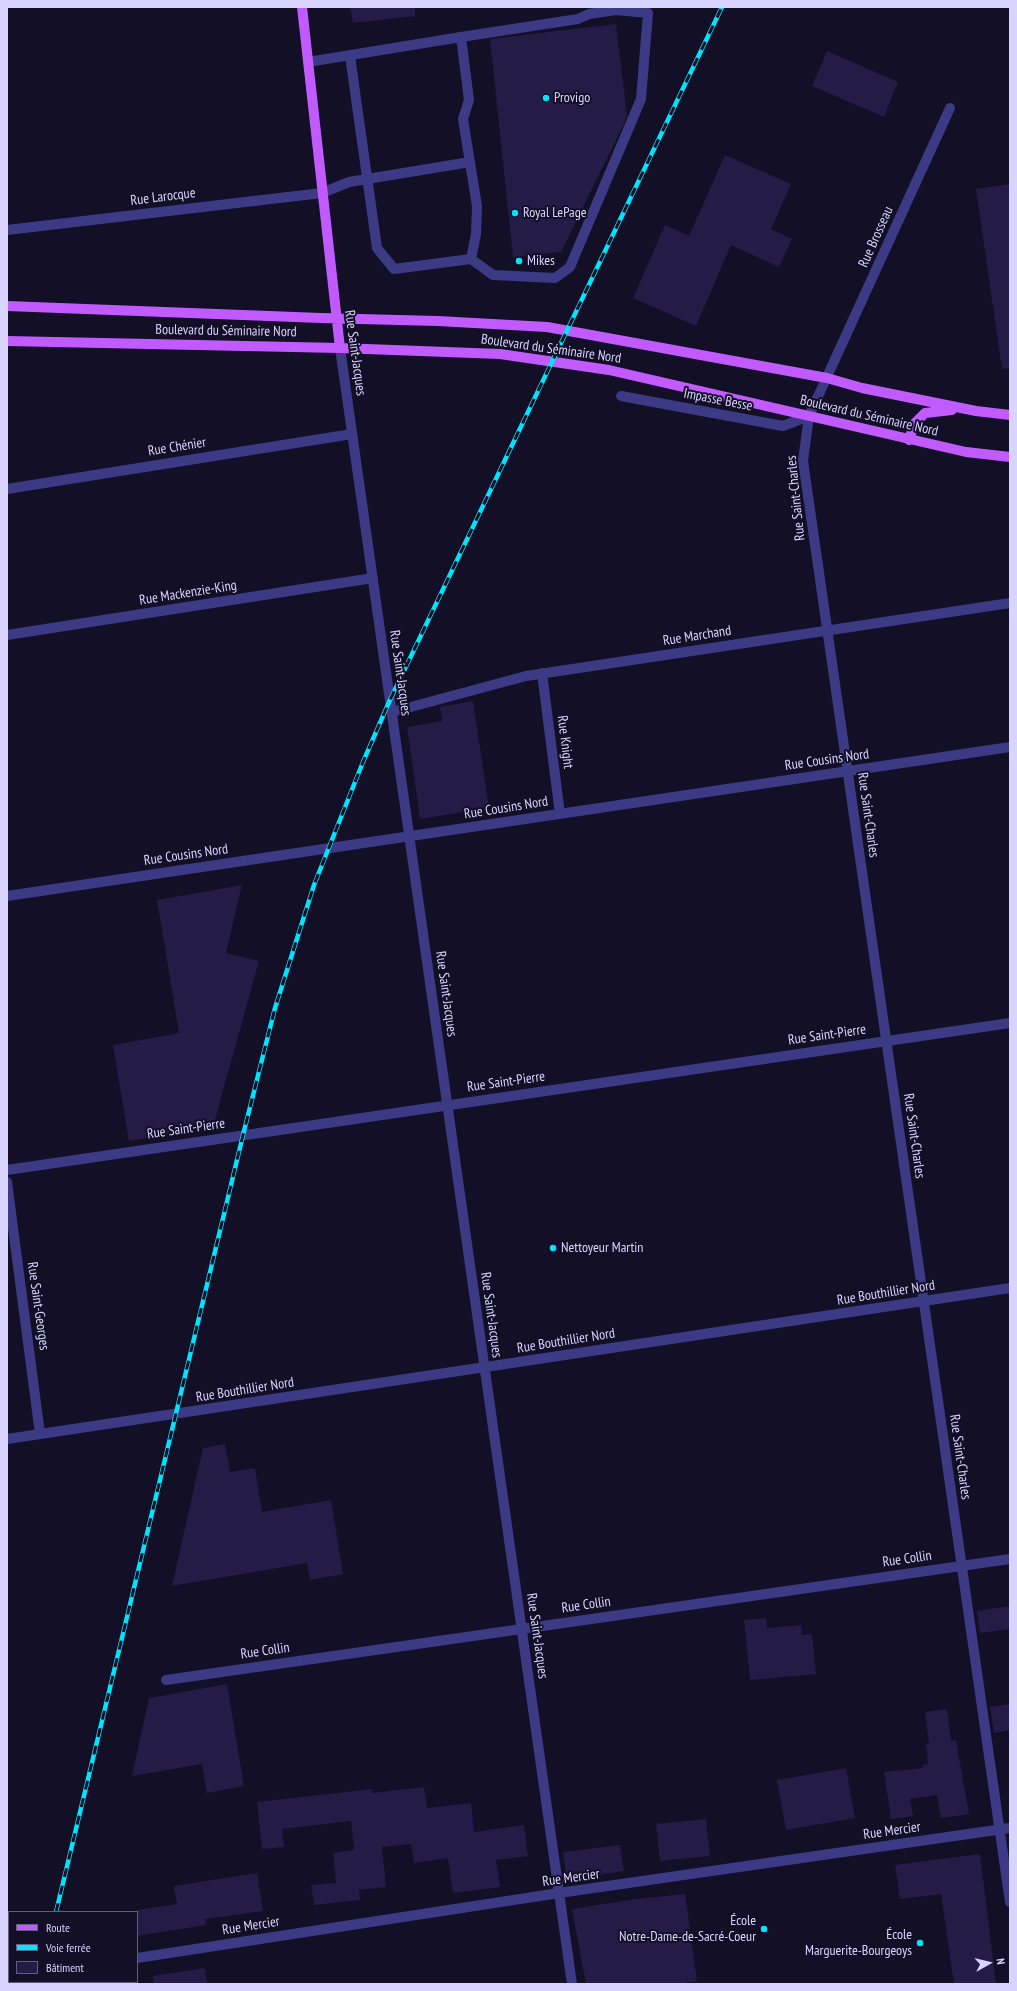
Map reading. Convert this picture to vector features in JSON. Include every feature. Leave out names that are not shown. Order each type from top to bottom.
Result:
[{"type":"main road","name":"Rue Saint-Jacques","points":[[302,7],[340,348]]},
{"type":"main road","name":"Boulevard du Séminaire Nord","points":[[7,306],[336,319],[438,321],[547,327],[827,378],[862,388],[976,411],[1010,415]]},
{"type":"main road","name":"Boulevard du Séminaire Nord","points":[[7,341],[340,348],[500,354],[609,370],[909,440],[966,452],[1010,457]]},
{"type":"main road","points":[[909,440],[914,424],[925,413],[945,410],[976,411]]},
{"type":"street","points":[[308,62],[578,19],[590,14],[616,10],[648,13],[641,99],[570,267],[554,278],[493,275],[471,259],[394,269],[377,248],[350,56]]},
{"type":"street","points":[[461,37],[469,100],[463,119],[477,206],[476,234],[471,259]]},
{"type":"street","name":"Rue Brosseau","points":[[827,378],[950,108]]},
{"type":"street","name":"Rue Larocque","points":[[7,230],[322,193],[349,182],[470,162]]},
{"type":"street","name":"Rue Saint-Jacques","points":[[340,348],[572,1984]]},
{"type":"street","name":"Rue Saint-Charles","points":[[827,378],[809,416],[803,461],[1010,1902]]},
{"type":"street","name":"Impasse Besse","points":[[622,396],[783,426],[809,416]]},
{"type":"street","name":"Rue Chénier","points":[[7,489],[352,434]]},
{"type":"street","name":"Rue Mackenzie-King","points":[[7,635],[373,578]]},
{"type":"street","name":"Rue Marchand","points":[[392,712],[542,673],[1010,603]]},
{"type":"street","name":"Rue Knight","points":[[542,673],[560,814]]},
{"type":"street","name":"Rue Cousins Nord","points":[[7,896],[1010,747]]},
{"type":"street","name":"Rue Saint-Pierre","points":[[7,1170],[1010,1023]]},
{"type":"street","name":"Rue Saint-Georges","points":[[7,1182],[40,1434]]},
{"type":"street","name":"Rue Bouthillier Nord","points":[[7,1439],[1010,1288]]},
{"type":"street","name":"Rue Collin","points":[[166,1680],[1010,1559]]},
{"type":"street","name":"Rue Mercier","points":[[138,1958],[559,1893],[1010,1828]]},
{"type":"building","points":[[350,7],[415,7],[415,16],[353,23]]},
{"type":"building","points":[[616,24],[627,116],[623,126],[561,252],[513,257],[490,39]]},
{"type":"building","points":[[827,51],[898,82],[884,117],[812,86]]},
{"type":"building","points":[[725,155],[791,184],[771,229],[792,239],[779,267],[731,245],[696,326],[633,298],[665,225],[689,236]]},
{"type":"building","points":[[1010,184],[1010,368],[1002,369],[976,189]]},
{"type":"building","points":[[473,701],[489,808],[420,819],[407,727],[442,721],[440,707]]},
{"type":"building","points":[[242,885],[226,953],[259,961],[213,1127],[129,1141],[113,1045],[179,1033],[157,900]]},
{"type":"building","points":[[225,1444],[230,1472],[255,1468],[262,1512],[331,1500],[343,1574],[310,1580],[307,1563],[172,1586],[203,1448]]},
{"type":"building","points":[[1010,1606],[1010,1629],[980,1633],[977,1611]]},
{"type":"building","points":[[766,1618],[767,1628],[801,1625],[802,1635],[812,1634],[816,1674],[750,1680],[744,1620]]},
{"type":"building","points":[[227,1684],[244,1786],[207,1793],[202,1764],[132,1776],[149,1698]]},
{"type":"building","points":[[1010,1704],[1010,1730],[994,1733],[990,1707]]},
{"type":"building","points":[[947,1709],[951,1741],[956,1740],[969,1814],[941,1818],[937,1795],[910,1799],[913,1816],[891,1819],[884,1772],[923,1768],[923,1765],[928,1764],[926,1744],[929,1744],[925,1712]]},
{"type":"building","points":[[846,1768],[855,1818],[786,1830],[777,1780]]},
{"type":"building","points":[[424,1787],[427,1808],[471,1803],[474,1832],[524,1825],[528,1856],[496,1860],[500,1887],[453,1893],[448,1858],[414,1863],[411,1844],[382,1847],[386,1887],[359,1890],[360,1900],[314,1905],[311,1885],[336,1883],[333,1853],[354,1850],[351,1821],[282,1829],[284,1847],[262,1849],[257,1802],[372,1789],[373,1793]]},
{"type":"building","points":[[706,1819],[710,1856],[660,1861],[656,1824]]},
{"type":"building","points":[[620,1845],[624,1871],[567,1880],[563,1852]]},
{"type":"building","points":[[980,1854],[996,1984],[954,1984],[941,1894],[900,1899],[895,1865]]},
{"type":"building","points":[[257,1873],[263,1911],[205,1919],[206,1925],[138,1936],[137,1910],[177,1904],[174,1886]]},
{"type":"building","points":[[685,1894],[697,1981],[679,1984],[586,1984],[572,1909],[636,1899]]},
{"type":"building","points":[[205,1968],[207,1984],[154,1984],[153,1976]]},
{"type":"railway","points":[[56,1911],[243,1135],[275,1008],[314,885],[363,762],[389,702],[722,7]]},
{"type":"place","name":"Provigo","points":[[546,98]]},
{"type":"place","name":"Royal LePage","points":[[515,213]]},
{"type":"place","name":"Mikes","points":[[519,261]]},
{"type":"place","name":"Nettoyeur Martin","points":[[553,1248]]},
{"type":"place","name":"École Notre-Dame-de-Sacré-Coeur","points":[[764,1929]]},
{"type":"place","name":"École Marguerite-Bourgeoys","points":[[920,1943]]}]
